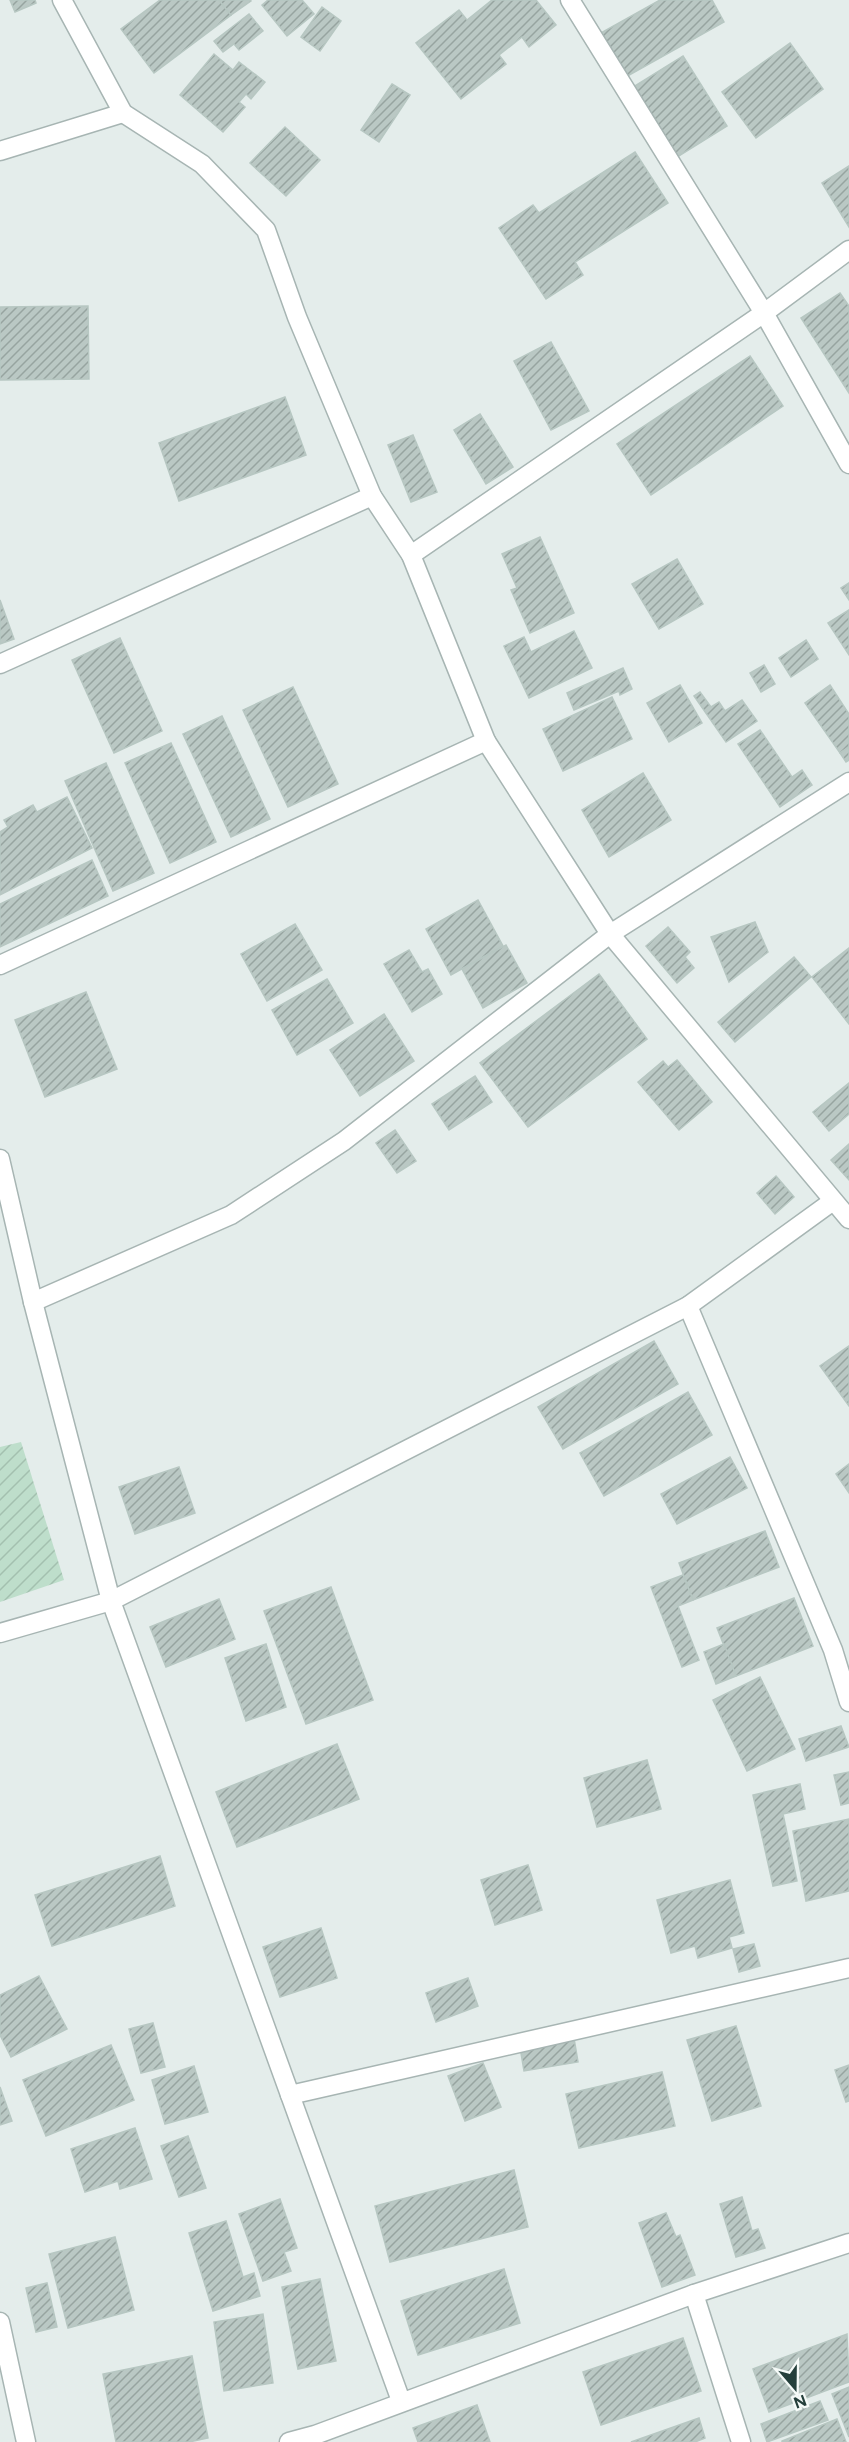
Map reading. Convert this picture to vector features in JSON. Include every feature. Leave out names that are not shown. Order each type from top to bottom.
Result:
[{"type":"street","points":[[62,0],[123,113],[202,164],[266,231],[297,317],[372,496],[411,555],[486,741],[610,934],[849,1219]]},
{"type":"street","points":[[570,0],[764,313],[849,464]]},
{"type":"street","points":[[0,151],[123,113]]},
{"type":"street","points":[[411,555],[764,313],[849,250]]},
{"type":"street","points":[[0,664],[372,496]]},
{"type":"street","points":[[0,965],[486,741]]},
{"type":"street","points":[[33,1302],[231,1215],[344,1141],[610,934],[849,782]]},
{"type":"street","points":[[0,1159],[33,1302],[111,1601],[401,2401]]},
{"type":"street","points":[[0,1633],[111,1601],[688,1306],[832,1201]]},
{"type":"street","points":[[688,1306],[833,1650],[849,1702]]},
{"type":"street","points":[[290,2095],[849,1968]]},
{"type":"street","points":[[289,2442],[316,2439],[401,2401],[694,2294],[849,2243]]},
{"type":"street","points":[[694,2294],[741,2442]]},
{"type":"street","points":[[0,2322],[26,2442]]},
{"type":"green space","points":[[21,1442],[64,1580],[0,1602],[0,1447]]},
{"type":"building","points":[[10,0],[35,0],[36,3],[15,12]]},
{"type":"building","points":[[160,0],[219,0],[231,15],[154,73],[121,29]]},
{"type":"building","points":[[219,0],[250,0],[251,1],[231,15]]},
{"type":"building","points":[[268,0],[302,0],[314,14],[287,36],[262,5]]},
{"type":"building","points":[[492,0],[536,0],[556,25],[529,47],[522,37],[499,55],[506,64],[461,99],[416,43],[459,10],[467,20]]},
{"type":"building","points":[[660,0],[712,0],[724,22],[624,78],[599,34]]},
{"type":"building","points":[[322,7],[341,21],[320,51],[301,37]]},
{"type":"building","points":[[249,14],[263,31],[239,50],[234,44],[223,52],[214,41]]},
{"type":"building","points":[[790,43],[823,89],[756,138],[722,92]]},
{"type":"building","points":[[214,54],[233,70],[239,62],[265,82],[251,99],[246,94],[239,102],[245,107],[223,132],[180,95]]},
{"type":"building","points":[[683,56],[727,126],[674,159],[630,89]]},
{"type":"building","points":[[392,84],[410,95],[379,142],[361,130]]},
{"type":"building","points":[[285,127],[320,160],[286,196],[250,163]]},
{"type":"building","points":[[635,152],[668,203],[575,262],[583,275],[546,299],[499,228],[533,205],[539,213]]},
{"type":"building","points":[[849,166],[849,227],[822,183]]},
{"type":"building","points":[[840,293],[849,306],[849,393],[801,318]]},
{"type":"building","points":[[88,306],[89,379],[0,380],[0,307]]},
{"type":"building","points":[[551,342],[589,411],[551,430],[514,361]]},
{"type":"building","points":[[750,356],[783,406],[651,495],[617,444]]},
{"type":"building","points":[[285,397],[306,455],[179,501],[159,443]]},
{"type":"building","points":[[480,414],[513,467],[486,484],[454,430]]},
{"type":"building","points":[[413,435],[437,492],[411,502],[388,445]]},
{"type":"building","points":[[540,537],[574,613],[530,633],[511,590],[517,588],[502,554]]},
{"type":"building","points":[[677,559],[703,604],[659,629],[632,584]]},
{"type":"building","points":[[849,583],[849,600],[841,588]]},
{"type":"building","points":[[0,600],[14,639],[0,644]]},
{"type":"building","points":[[849,610],[849,655],[828,623]]},
{"type":"building","points":[[574,631],[592,668],[529,698],[504,646],[524,637],[531,652]]},
{"type":"building","points":[[120,638],[162,731],[114,753],[72,660]]},
{"type":"building","points":[[806,640],[818,659],[791,677],[779,658]]},
{"type":"building","points":[[764,665],[775,684],[761,692],[750,673]]},
{"type":"building","points":[[623,668],[632,689],[620,695],[619,691],[574,710],[567,693]]},
{"type":"building","points":[[680,685],[702,723],[669,742],[647,703]]},
{"type":"building","points":[[830,685],[849,714],[849,747],[840,753],[805,703]]},
{"type":"building","points":[[293,687],[338,784],[288,807],[243,710]]},
{"type":"building","points":[[700,692],[711,707],[719,702],[725,711],[742,700],[757,721],[726,742],[694,696]]},
{"type":"building","points":[[612,697],[632,739],[563,771],[543,729]]},
{"type":"building","points":[[222,716],[270,819],[231,837],[183,734]]},
{"type":"building","points":[[760,730],[792,777],[802,770],[812,785],[780,807],[738,744]]},
{"type":"building","points":[[171,743],[216,842],[170,863],[125,763]]},
{"type":"building","points":[[849,747],[849,760],[846,762],[840,753]]},
{"type":"building","points":[[106,763],[154,873],[113,891],[65,781]]},
{"type":"building","points":[[643,773],[671,820],[609,857],[582,810]]},
{"type":"building","points":[[67,797],[92,848],[0,895],[0,832],[8,827],[4,820],[33,805],[37,812]]},
{"type":"building","points":[[92,860],[108,896],[0,947],[0,904]]},
{"type":"building","points":[[478,900],[503,946],[451,975],[426,929]]},
{"type":"building","points":[[755,922],[768,952],[729,982],[711,937]]},
{"type":"building","points":[[295,924],[322,970],[267,1001],[241,954]]},
{"type":"building","points":[[668,927],[690,952],[685,957],[694,968],[677,983],[646,946]]},
{"type":"building","points":[[506,945],[527,983],[483,1008],[462,969]]},
{"type":"building","points":[[849,948],[849,1024],[812,977]]},
{"type":"building","points":[[409,950],[422,972],[428,969],[442,994],[412,1012],[384,964]]},
{"type":"building","points":[[794,957],[811,977],[735,1042],[718,1022]]},
{"type":"building","points":[[599,974],[647,1039],[528,1127],[480,1063]]},
{"type":"building","points":[[327,979],[353,1023],[297,1055],[272,1010]]},
{"type":"building","points":[[86,992],[117,1069],[45,1097],[15,1020]]},
{"type":"building","points":[[384,1014],[414,1061],[360,1096],[330,1050]]},
{"type":"building","points":[[677,1060],[712,1102],[679,1130],[638,1082],[663,1061],[668,1067]]},
{"type":"building","points":[[475,1076],[492,1102],[449,1130],[432,1104]]},
{"type":"building","points":[[849,1083],[849,1114],[829,1131],[813,1112]]},
{"type":"building","points":[[395,1130],[416,1161],[397,1173],[376,1143]]},
{"type":"building","points":[[849,1144],[849,1180],[831,1160]]},
{"type":"building","points":[[776,1176],[794,1197],[775,1214],[757,1193]]},
{"type":"building","points":[[654,1341],[678,1384],[563,1449],[538,1407]]},
{"type":"building","points":[[849,1346],[849,1406],[820,1366]]},
{"type":"building","points":[[688,1392],[712,1435],[604,1496],[580,1453]]},
{"type":"building","points":[[730,1457],[747,1488],[677,1524],[661,1494]]},
{"type":"building","points":[[849,1464],[849,1493],[836,1474]]},
{"type":"building","points":[[179,1467],[195,1513],[135,1534],[119,1487]]},
{"type":"building","points":[[765,1531],[779,1567],[693,1600],[679,1563]]},
{"type":"building","points":[[683,1575],[693,1600],[678,1606],[699,1660],[682,1667],[651,1587]]},
{"type":"building","points":[[331,1587],[373,1700],[306,1724],[264,1611]]},
{"type":"building","points":[[794,1598],[813,1646],[736,1676],[717,1628]]},
{"type":"building","points":[[219,1599],[235,1639],[166,1667],[150,1627]]},
{"type":"building","points":[[266,1644],[286,1707],[246,1721],[225,1658]]},
{"type":"building","points":[[724,1644],[736,1676],[716,1684],[704,1652]]},
{"type":"building","points":[[760,1677],[795,1749],[747,1771],[713,1700]]},
{"type":"building","points":[[841,1726],[849,1747],[806,1761],[799,1739]]},
{"type":"building","points":[[337,1744],[359,1799],[237,1847],[216,1792]]},
{"type":"building","points":[[647,1760],[661,1809],[597,1827],[584,1778]]},
{"type":"building","points":[[849,1772],[849,1803],[841,1805],[834,1775]]},
{"type":"building","points":[[800,1784],[805,1809],[783,1814],[797,1881],[773,1886],[753,1795]]},
{"type":"building","points":[[849,1819],[849,1891],[806,1901],[793,1831]]},
{"type":"building","points":[[160,1856],[175,1906],[52,1946],[35,1895]]},
{"type":"building","points":[[528,1865],[542,1910],[495,1925],[481,1880]]},
{"type":"building","points":[[730,1880],[744,1933],[729,1937],[732,1948],[698,1958],[695,1946],[671,1953],[657,1900]]},
{"type":"building","points":[[321,1928],[337,1978],[280,1997],[263,1947]]},
{"type":"building","points":[[754,1944],[760,1966],[739,1972],[733,1949]]},
{"type":"building","points":[[39,1976],[67,2029],[11,2057],[0,2035],[0,1995]]},
{"type":"building","points":[[468,1978],[478,2006],[436,2022],[426,1993]]},
{"type":"building","points":[[153,2023],[165,2067],[141,2073],[129,2029]]},
{"type":"building","points":[[736,2026],[761,2106],[712,2121],[687,2040]]},
{"type":"building","points":[[574,2038],[578,2062],[524,2071],[520,2047]]},
{"type":"building","points":[[111,2045],[134,2100],[46,2136],[23,2080]]},
{"type":"building","points":[[483,2063],[501,2107],[465,2121],[448,2076]]},
{"type":"building","points":[[849,2065],[849,2101],[846,2102],[835,2070]]},
{"type":"building","points":[[194,2066],[208,2112],[165,2124],[152,2080]]},
{"type":"building","points":[[662,2072],[675,2126],[579,2148],[566,2094]]},
{"type":"building","points":[[0,2087],[12,2121],[0,2125]]},
{"type":"building","points":[[135,2128],[152,2179],[120,2189],[118,2181],[85,2192],[71,2149]]},
{"type":"building","points":[[188,2136],[206,2188],[179,2197],[161,2146]]},
{"type":"building","points":[[514,2170],[528,2227],[390,2262],[375,2206]]},
{"type":"building","points":[[742,2197],[752,2231],[758,2229],[765,2248],[736,2257],[720,2204]]},
{"type":"building","points":[[280,2199],[297,2248],[284,2252],[291,2271],[263,2281],[239,2214]]},
{"type":"building","points":[[666,2213],[676,2237],[680,2235],[695,2275],[662,2287],[639,2223]]},
{"type":"building","points":[[226,2221],[243,2277],[254,2273],[260,2296],[213,2311],[189,2233]]},
{"type":"building","points":[[115,2237],[134,2310],[68,2328],[49,2254]]},
{"type":"building","points":[[504,2269],[520,2323],[418,2355],[401,2301]]},
{"type":"building","points":[[320,2279],[336,2361],[298,2369],[282,2287]]},
{"type":"building","points":[[47,2283],[57,2327],[36,2332],[26,2288]]},
{"type":"building","points":[[263,2314],[273,2383],[224,2391],[214,2322]]},
{"type":"building","points":[[847,2334],[849,2382],[769,2412],[753,2369]]},
{"type":"building","points":[[683,2338],[701,2391],[601,2425],[583,2372]]},
{"type":"building","points":[[192,2356],[208,2438],[189,2442],[116,2442],[103,2374]]},
{"type":"building","points":[[849,2387],[849,2437],[832,2394]]},
{"type":"building","points":[[820,2401],[828,2420],[767,2442],[761,2424]]},
{"type":"building","points":[[477,2405],[490,2442],[418,2442],[413,2428]]},
{"type":"building","points":[[699,2418],[705,2438],[695,2442],[631,2442]]},
{"type":"building","points":[[837,2419],[846,2442],[782,2442],[782,2441]]}]
